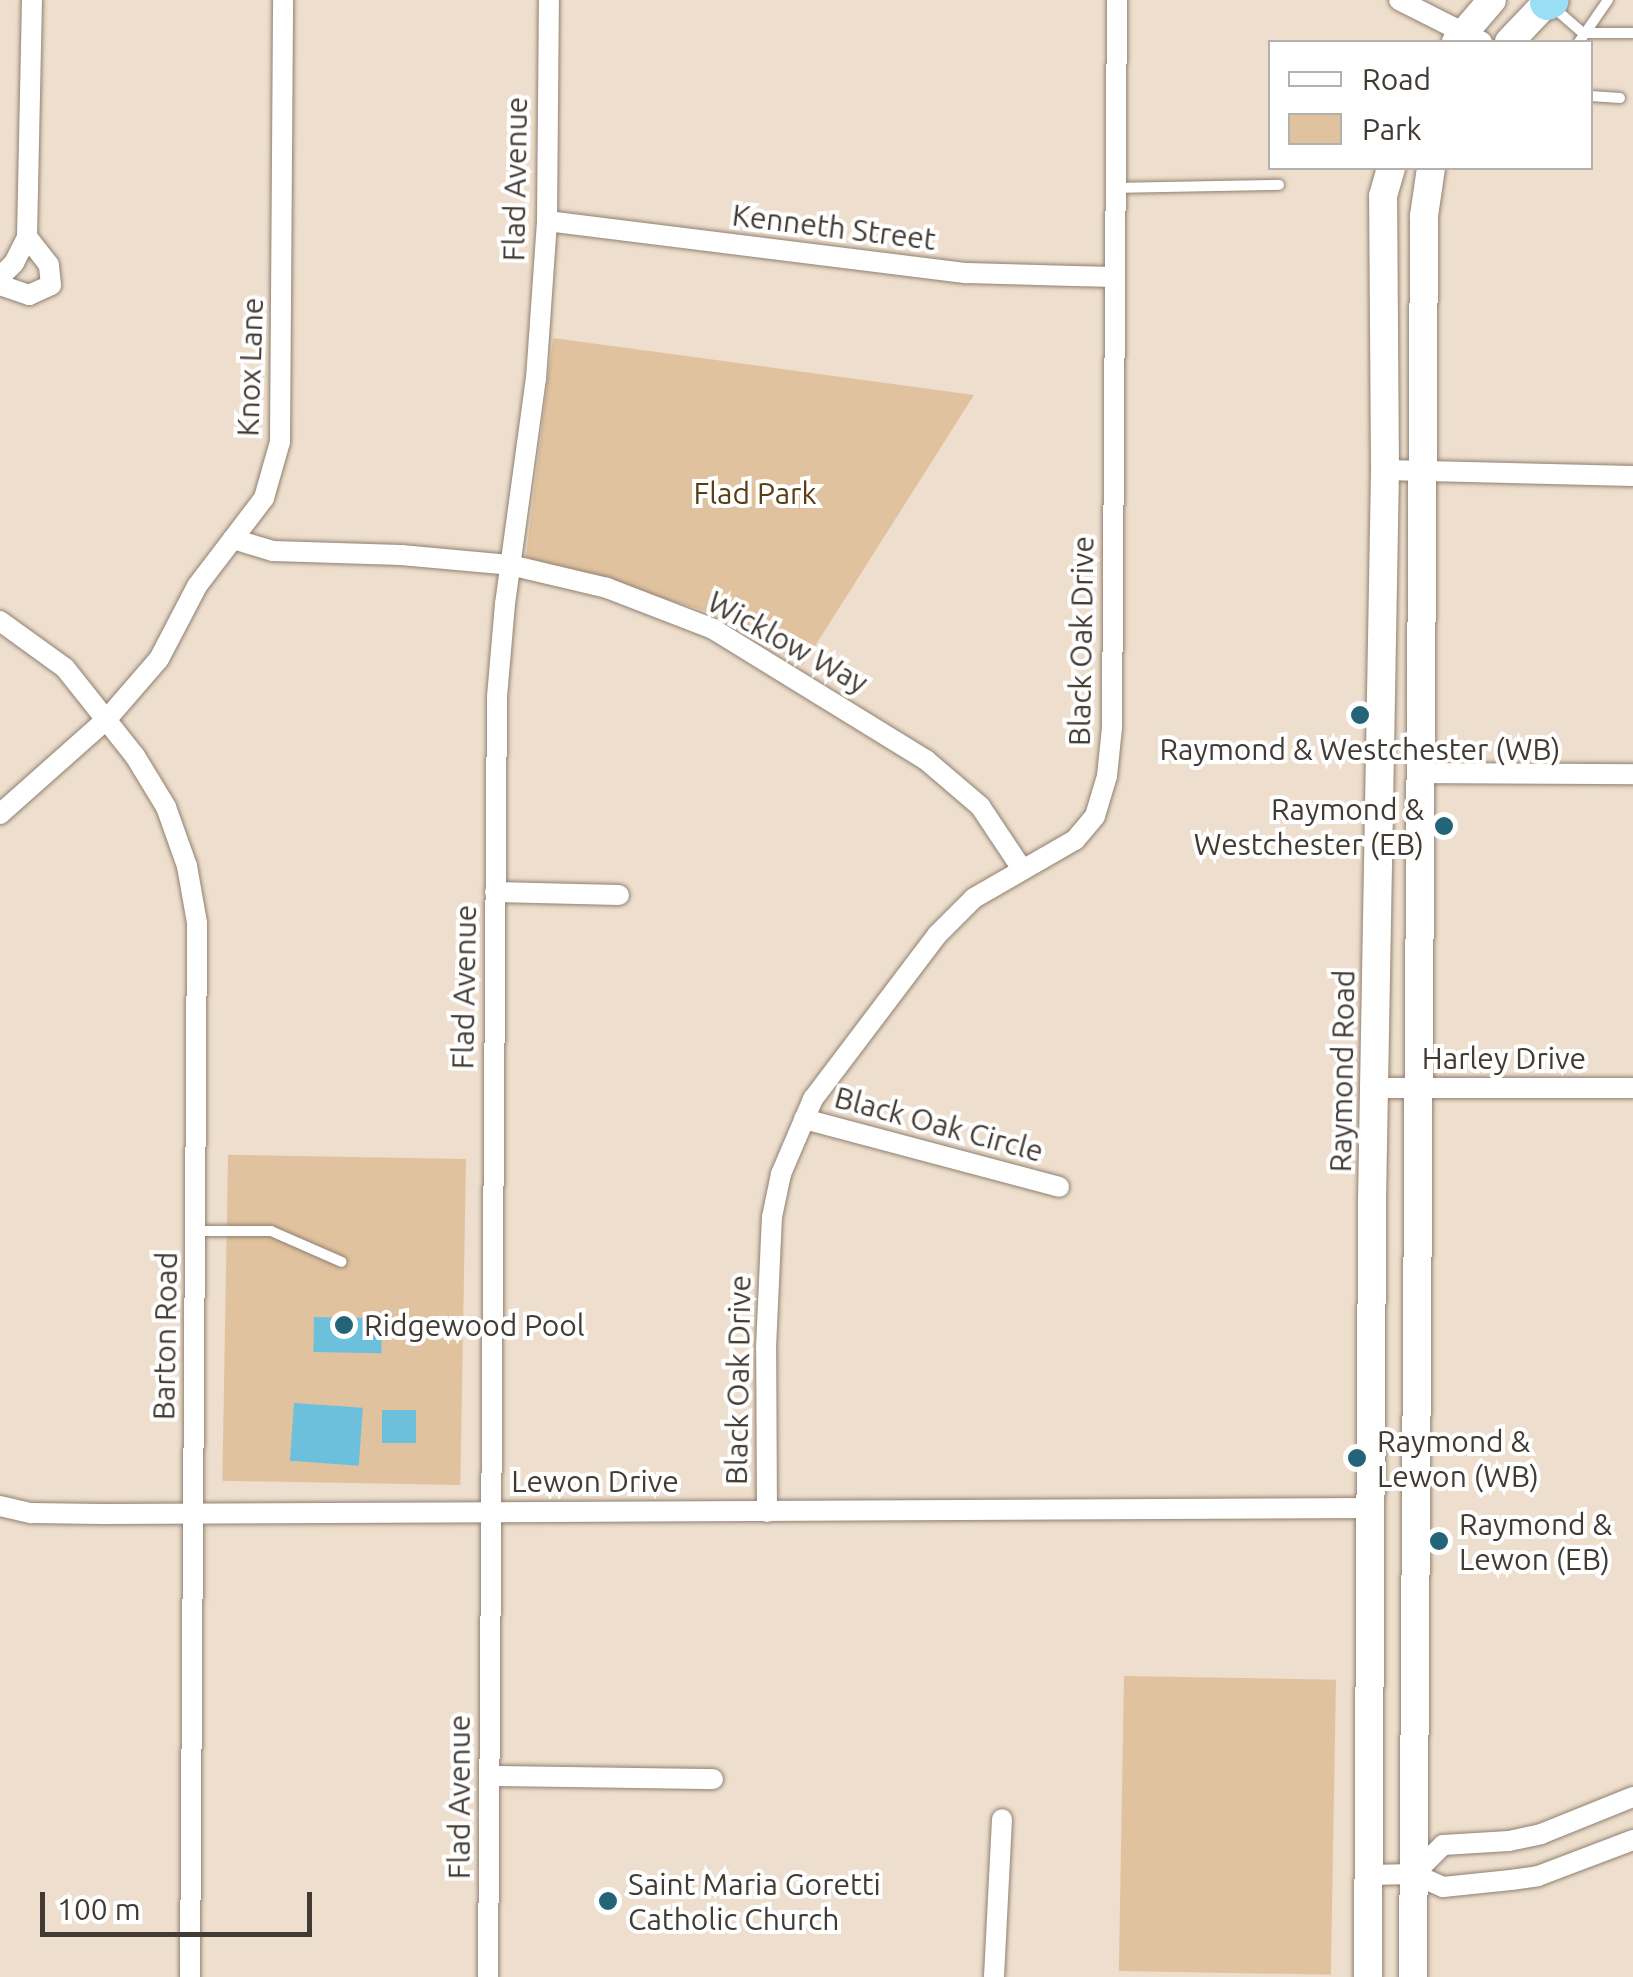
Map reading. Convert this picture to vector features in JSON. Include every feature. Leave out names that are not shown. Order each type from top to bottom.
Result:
[{"type":"main road","points":[[1467,39],[1492,0]]},
{"type":"main road","points":[[1511,40],[1549,1]]},
{"type":"main road","name":"Raymond Road","points":[[1368,1977],[1374,1088],[1384,470],[1383,196],[1390,170]]},
{"type":"main road","points":[[1413,1977],[1424,216],[1431,170]]},
{"type":"street","points":[[7,270],[27,237],[32,0]]},
{"type":"street","name":"Knox Lane","points":[[0,814],[107,718],[159,660],[197,586],[264,498],[280,442],[284,0]]},
{"type":"street","name":"Flad Avenue","points":[[488,1977],[497,697],[510,565],[536,380],[547,221],[548,0]]},
{"type":"street","name":"Black Oak Drive","points":[[767,1512],[766,1348],[772,1217],[782,1174],[813,1099],[855,1038],[937,935],[974,898],[1075,840],[1095,816],[1108,776],[1112,728],[1117,0]]},
{"type":"street","points":[[1399,0],[1467,39]]},
{"type":"street","name":"Kenneth Street","points":[[547,221],[967,274],[1114,276]]},
{"type":"street","points":[[0,286],[29,295],[51,286],[49,265],[27,237]]},
{"type":"street","points":[[1384,470],[1633,476]]},
{"type":"street","name":"Wicklow Way","points":[[233,539],[273,551],[401,555],[510,565],[607,588],[712,628],[926,760],[980,806],[1022,869]]},
{"type":"street","name":"Barton Road","points":[[0,622],[65,668],[107,718],[166,807],[187,866],[197,941],[190,1977]]},
{"type":"street","points":[[1419,773],[1633,774]]},
{"type":"street","points":[[495,892],[619,896]]},
{"type":"street","name":"Harley Drive","points":[[1374,1088],[1633,1088]]},
{"type":"street","name":"Black Oak Circle","points":[[804,1119],[1059,1186]]},
{"type":"street","name":"Lewon Drive","points":[[0,1506],[31,1512],[194,1514],[1370,1508]]},
{"type":"street","points":[[490,1776],[712,1779]]},
{"type":"street","points":[[1414,1874],[1443,1845],[1509,1841],[1541,1834],[1633,1797]]},
{"type":"street","points":[[994,1977],[1002,1819]]},
{"type":"street","points":[[1369,1874],[1414,1874],[1443,1887],[1511,1880],[1538,1876],[1633,1840]]},
{"type":"lane","points":[[1581,38],[1608,0]]},
{"type":"lane","points":[[1549,1],[1581,38]]},
{"type":"lane","points":[[1581,38],[1633,33]]},
{"type":"lane","points":[[1593,96],[1620,98]]},
{"type":"lane","points":[[1115,188],[1280,185]]},
{"type":"lane","points":[[196,1231],[271,1231],[342,1262]]},
{"type":"green space","name":"Flad Park","points":[[553,338],[974,395],[803,665],[729,618],[526,557]]},
{"type":"green space","name":"Ridgewood Pool","points":[[228,1155],[466,1159],[460,1485],[222,1481]]},
{"type":"green space","points":[[1124,1676],[1336,1680],[1331,1975],[1119,1971]]},
{"type":"water","points":[[314,1317],[382,1318],[381,1353],[313,1352]]},
{"type":"water","points":[[294,1403],[363,1408],[359,1466],[290,1461]]},
{"type":"water","points":[[382,1410],[416,1410],[416,1443],[382,1443]]},
{"type":"place","name":"Raymond & Westchester (WB)","points":[[1360,715]]},
{"type":"place","name":"Raymond & Westchester (EB)","points":[[1444,826]]},
{"type":"place","name":"Ridgewood Pool","points":[[344,1325]]},
{"type":"place","name":"Raymond & Lewon (WB)","points":[[1357,1458]]},
{"type":"place","name":"Raymond & Lewon (EB)","points":[[1439,1541]]},
{"type":"place","name":"Saint Maria Goretti Catholic Church","points":[[608,1901]]}]
